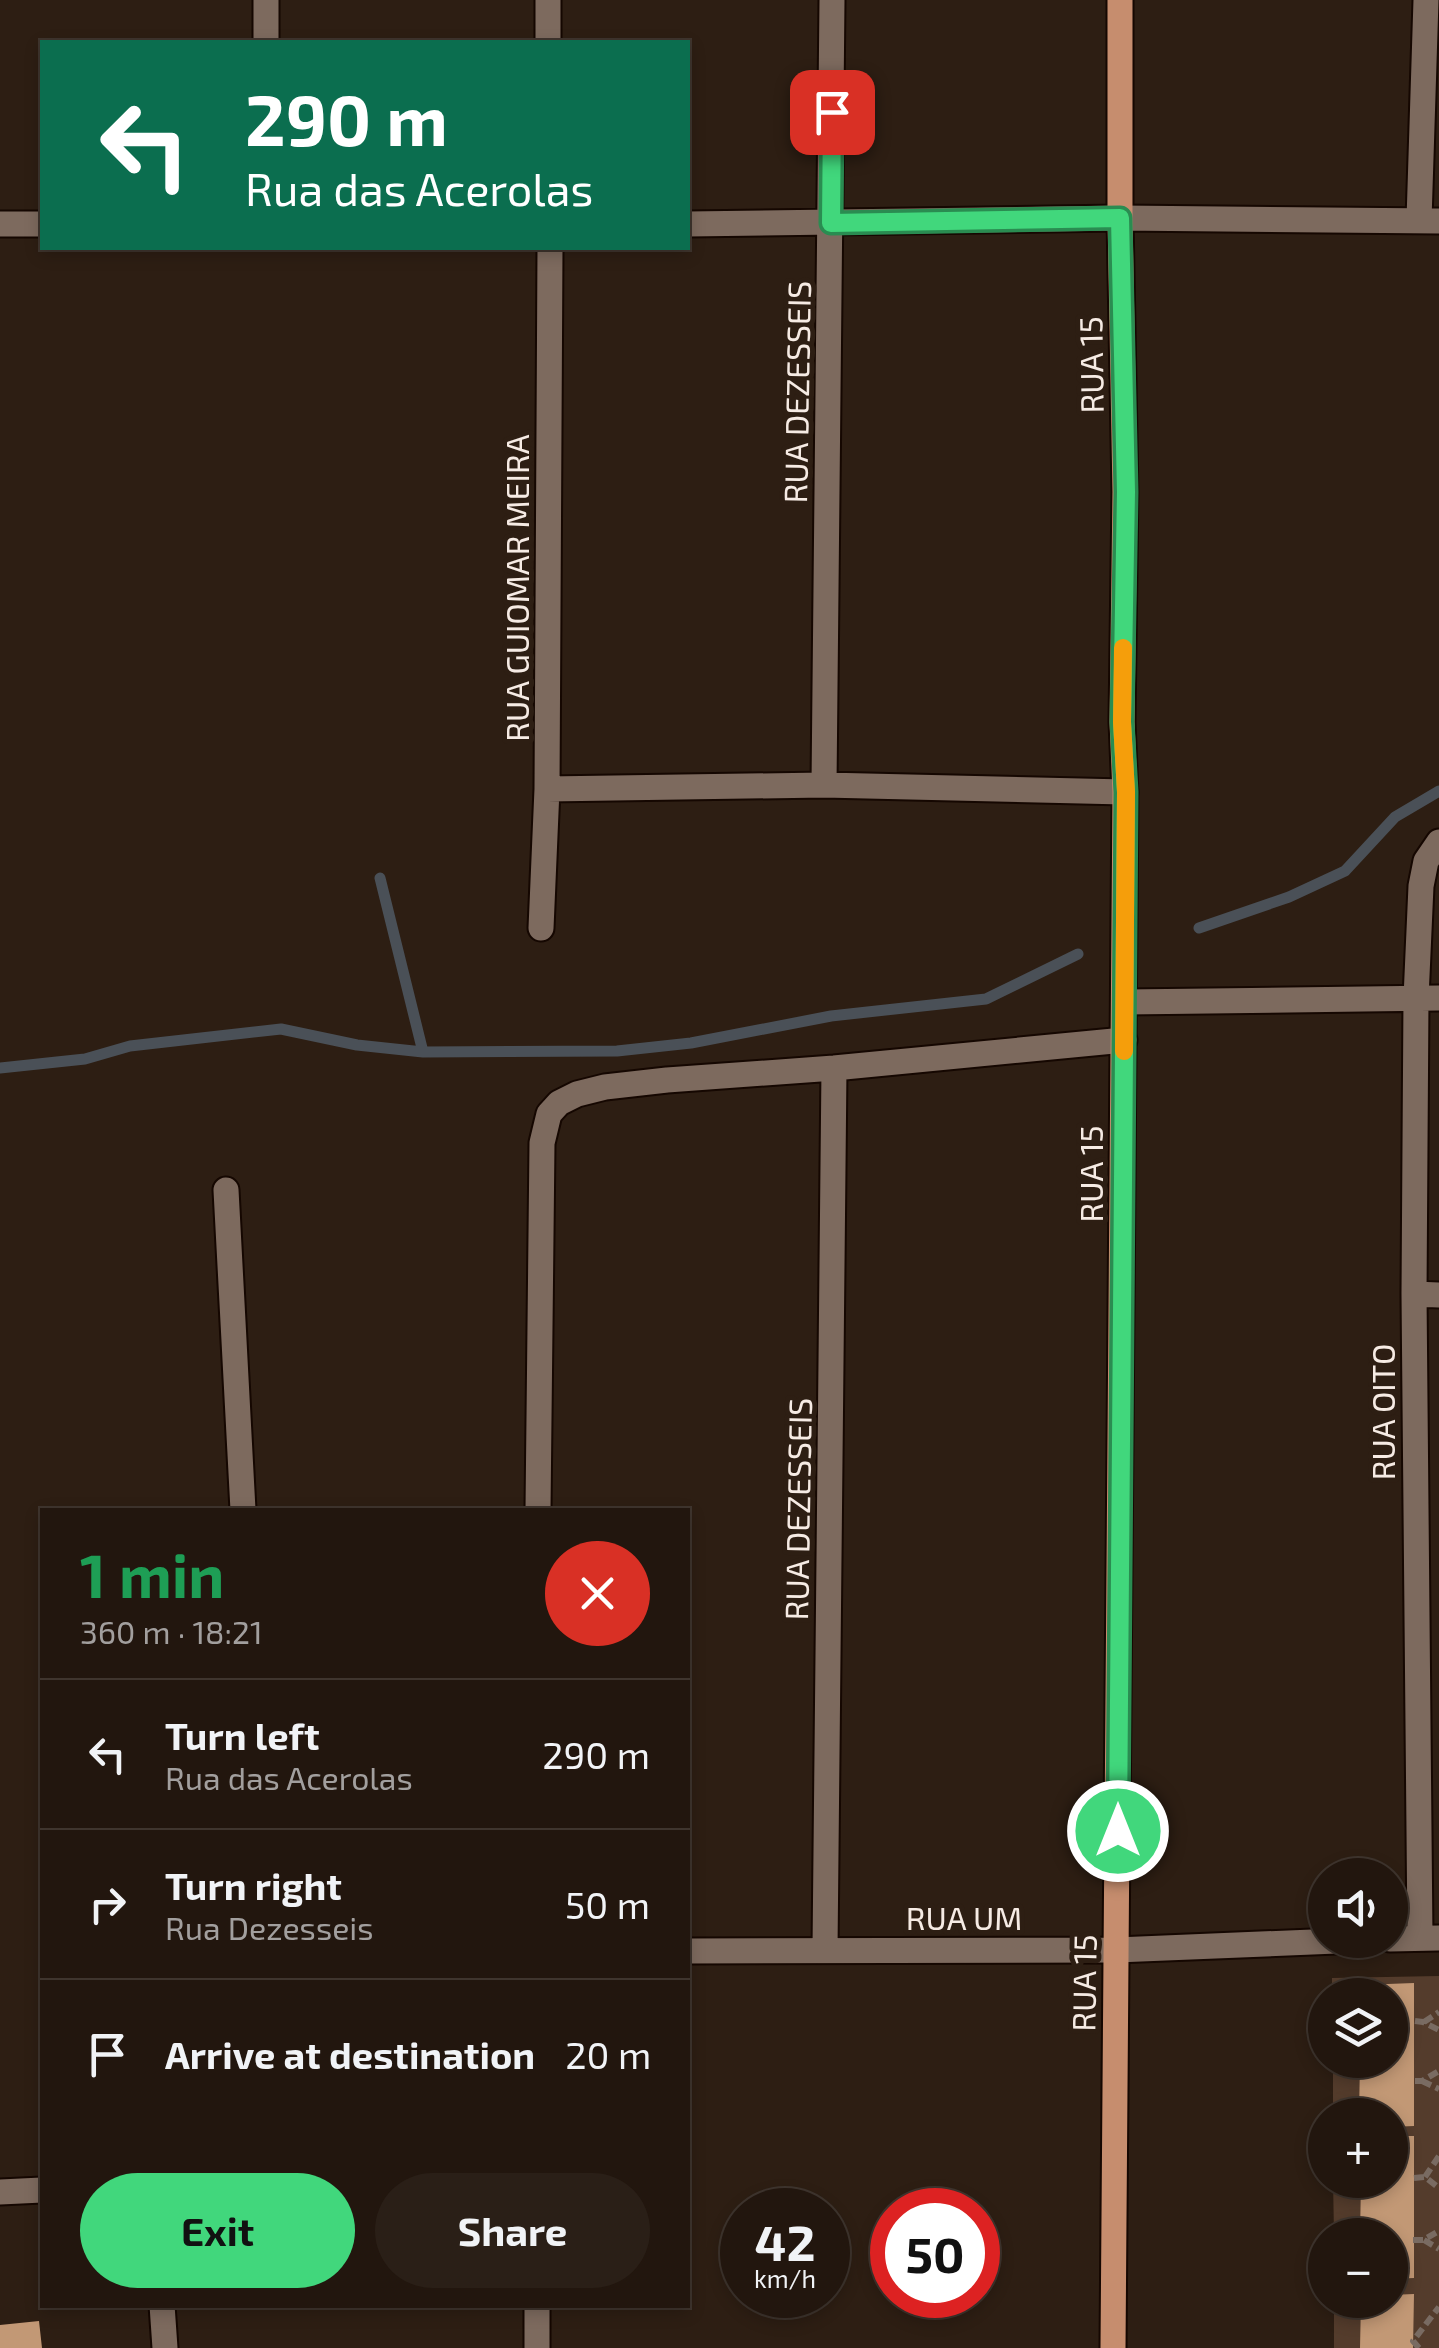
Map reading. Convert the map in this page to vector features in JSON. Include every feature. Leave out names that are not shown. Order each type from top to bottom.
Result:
[{"type":"main road","name":"RUA 15","points":[[1114,2348],[1126,792],[1122,722],[1126,492],[1120,0]]},
{"type":"street","points":[[266,0],[266,40]]},
{"type":"street","points":[[548,0],[548,40]]},
{"type":"street","name":"RUA DEZESSEIS","points":[[824,785],[832,0]]},
{"type":"street","points":[[690,224],[1120,218],[1429,220],[1426,0]]},
{"type":"street","points":[[0,224],[40,224]]},
{"type":"street","name":"RUA GUIOMAR MEIRA","points":[[541,928],[547,789],[550,250]]},
{"type":"street","points":[[547,789],[824,785],[1126,792]]},
{"type":"street","name":"RUA OITO","points":[[1429,1938],[1428,998],[1421,886],[1426,861],[1439,842]]},
{"type":"street","points":[[1125,1002],[1428,998]]},
{"type":"street","points":[[538,1508],[542,1143],[550,1114],[559,1102],[605,1087],[667,1080],[1124,1040]]},
{"type":"street","name":"RUA DEZESSEIS","points":[[825,1950],[834,1068]]},
{"type":"street","points":[[226,1190],[243,1508]]},
{"type":"street","name":"RUA UM","points":[[690,1951],[1116,1950],[1308,1942]]},
{"type":"street","points":[[0,2192],[40,2190]]},
{"type":"street","points":[[162,2308],[165,2348]]},
{"type":"street","points":[[537,2348],[538,2308]]},
{"type":"path","points":[[1439,2012],[1419,2022],[1439,2030]]},
{"type":"path","points":[[1439,2070],[1418,2081],[1439,2089]]},
{"type":"path","points":[[1425,2178],[1439,2156]]},
{"type":"path","points":[[1414,2178],[1425,2178],[1439,2188]]},
{"type":"path","points":[[1413,2240],[1423,2240],[1439,2231]]},
{"type":"path","points":[[1423,2240],[1439,2249]]},
{"type":"path","points":[[1419,2348],[1413,2340],[1439,2307]]},
{"type":"shaded area","points":[[1439,1976],[1439,2348],[1334,2348],[1334,2318],[1408,2318],[1408,2218],[1334,2218],[1333,2198],[1408,2198],[1408,2098],[1333,2098],[1333,2078],[1408,2078],[1408,1978],[1332,1978]]},
{"type":"building","points":[[1408,1983],[1414,1983],[1414,2126],[1408,2126],[1408,2098],[1359,2098],[1360,2078],[1408,2078]]},
{"type":"building","points":[[1408,2136],[1414,2136],[1414,2278],[1408,2278],[1408,2218],[1360,2218],[1361,2198],[1408,2198]]},
{"type":"building","points":[[1408,2294],[1414,2294],[1413,2348],[1360,2348],[1361,2318],[1408,2318]]},
{"type":"building","points":[[39,2321],[42,2348],[0,2348],[0,2325]]},
{"type":"waterway","points":[[1199,928],[1289,897],[1345,871],[1395,817],[1439,791]]},
{"type":"waterway","points":[[380,878],[423,1052]]},
{"type":"waterway","points":[[0,1068],[85,1059],[130,1046],[281,1029],[357,1045],[423,1052],[617,1051],[691,1043],[831,1016],[986,999],[1078,954]]},
{"type":"slow traffic","points":[[1123,648],[1124,1051]]},
{"type":"route","points":[[832,112],[831,223],[1120,218],[1126,492],[1122,722],[1126,792],[1118,1831]]}]
